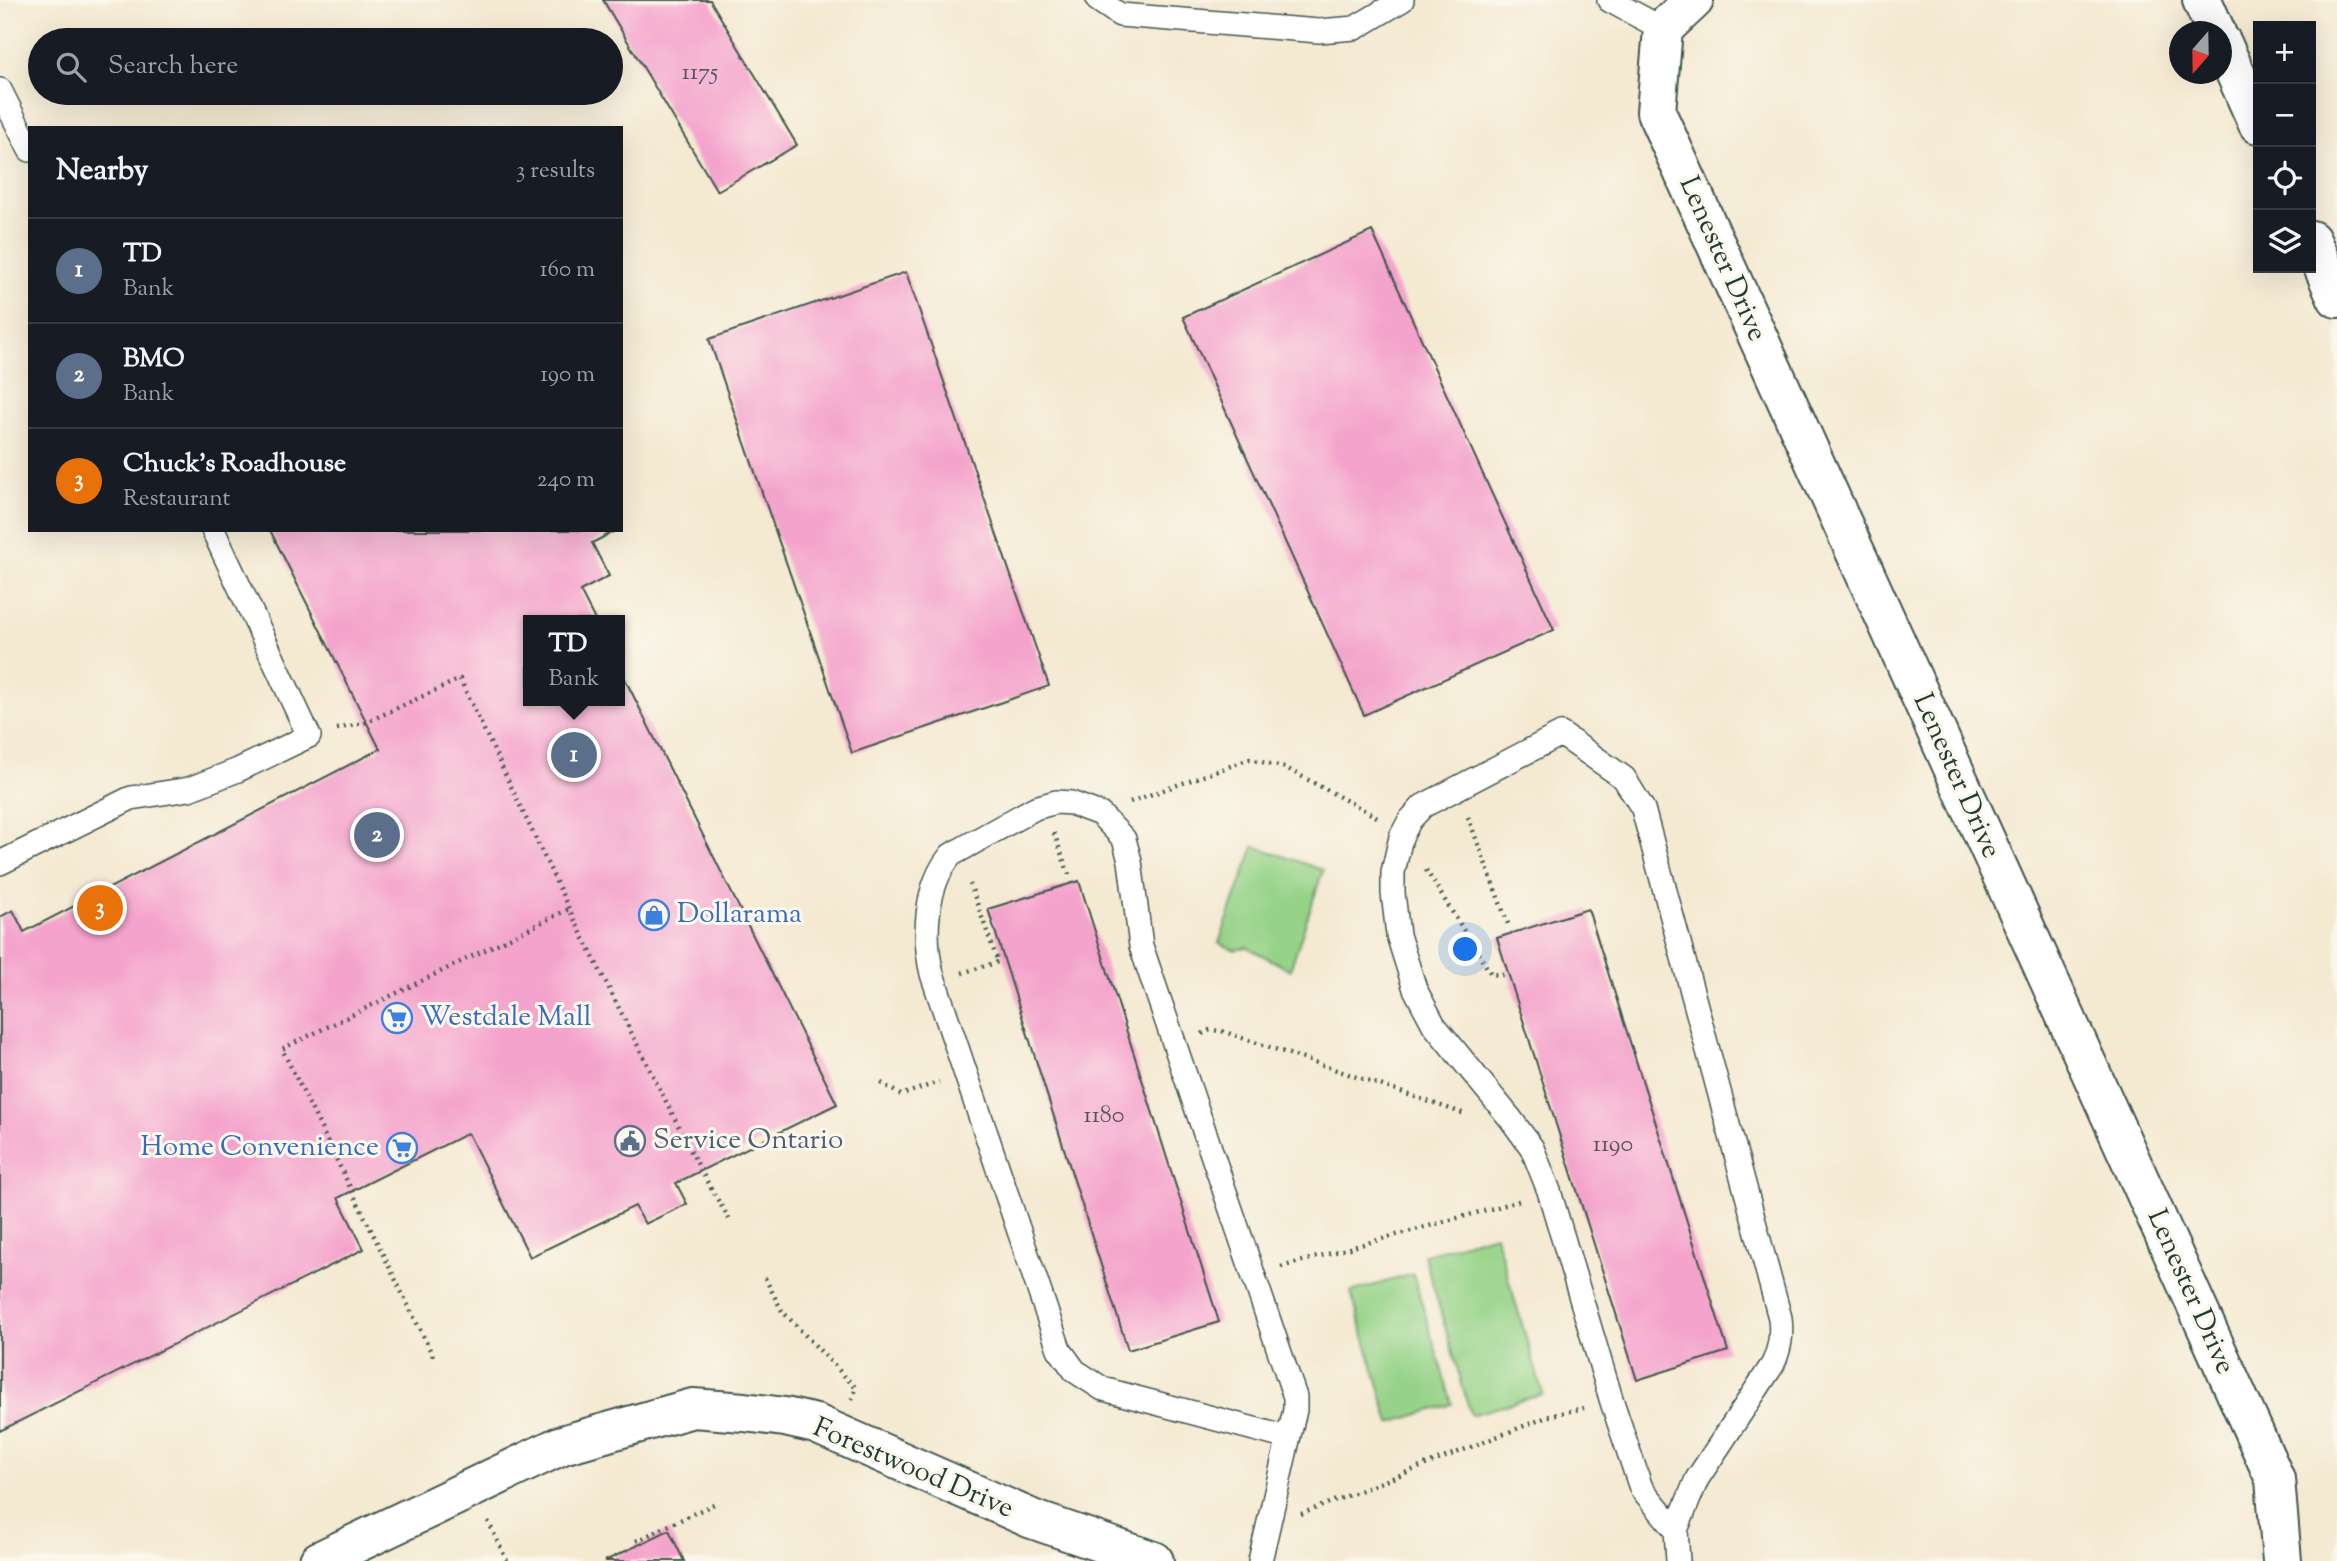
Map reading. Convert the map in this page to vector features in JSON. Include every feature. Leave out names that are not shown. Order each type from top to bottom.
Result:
[{"type":"street","points":[[1663,29],[1694,0]]},
{"type":"street","points":[[2202,0],[2211,21]]},
{"type":"street","name":"Lenester Drive","points":[[1663,29],[1656,112],[2275,1479],[2282,1561]]},
{"type":"street","points":[[2232,67],[2253,113]]},
{"type":"street","points":[[2316,251],[2337,298]]},
{"type":"street","name":"Forestwood Drive","points":[[319,1561],[562,1445],[693,1408],[785,1417],[840,1433],[1031,1519],[1154,1561]]},
{"type":"lane","points":[[1098,0],[1120,15],[1319,31],[1355,28],[1402,0]]},
{"type":"lane","points":[[1609,0],[1663,29]]},
{"type":"lane","points":[[0,90],[28,146]]},
{"type":"lane","points":[[0,863],[131,798],[189,789],[238,770],[309,736],[214,532]]},
{"type":"lane","points":[[1676,1530],[1641,1488],[1612,1402],[1549,1191],[1532,1148],[1434,1025],[1415,989],[1398,935],[1392,893],[1396,852],[1410,820],[1423,806],[1561,734],[1624,778],[1643,809],[1782,1334],[1773,1364],[1697,1479],[1676,1530],[1678,1561]]},
{"type":"lane","points":[[1260,1561],[1269,1527],[1289,1438],[1295,1410],[1295,1397],[1140,946],[1128,849],[1124,839],[1110,821],[1086,807],[1056,802],[1035,808],[951,855],[939,874],[929,913],[928,958],[1065,1359],[1088,1381],[1120,1396],[1289,1438]]},
{"type":"path","points":[[309,736],[367,722],[460,679],[569,909],[701,1171],[729,1219]]},
{"type":"path","points":[[1110,821],[1121,806],[1250,759],[1286,768],[1384,820]]},
{"type":"path","points":[[1457,788],[1508,924]]},
{"type":"path","points":[[1035,808],[1052,827],[1069,874]]},
{"type":"path","points":[[934,981],[998,962],[969,880],[951,855]]},
{"type":"path","points":[[1419,860],[1491,974],[1503,975]]},
{"type":"path","points":[[433,1356],[282,1049],[569,909]]},
{"type":"path","points":[[1175,1044],[1210,1030],[1222,1031],[1471,1117]]},
{"type":"path","points":[[881,1083],[901,1094],[946,1080]]},
{"type":"path","points":[[1254,1275],[1549,1191]]},
{"type":"path","points":[[765,1278],[782,1311],[856,1388],[840,1433]]},
{"type":"path","points":[[1269,1527],[1552,1415],[1612,1402]]},
{"type":"path","points":[[636,1541],[716,1503]]},
{"type":"green space","points":[[1254,846],[1323,870],[1290,970],[1247,947],[1235,950],[1219,943]]},
{"type":"green space","points":[[1495,1234],[1543,1394],[1471,1415],[1424,1255]]},
{"type":"green space","points":[[1413,1274],[1452,1404],[1390,1423],[1351,1292]]},
{"type":"building","points":[[603,0],[710,0],[797,145],[717,191],[623,34],[623,28],[620,28]]},
{"type":"building","points":[[1372,231],[1554,630],[1364,715],[1183,317]]},
{"type":"building","points":[[906,272],[1049,686],[852,753],[709,339]]},
{"type":"building","name":"Westdale Mall","points":[[271,532],[613,532],[592,543],[609,576],[580,591],[592,615],[523,615],[523,706],[625,706],[625,679],[837,1104],[676,1183],[687,1204],[645,1224],[635,1206],[530,1257],[468,1133],[338,1198],[364,1249],[0,1431],[0,917],[13,910],[24,932],[380,749]]},
{"type":"building","points":[[1079,881],[1219,1322],[1128,1350],[988,909]]},
{"type":"building","points":[[1588,909],[1728,1351],[1637,1380],[1497,938]]},
{"type":"building","points":[[669,1530],[684,1561],[605,1561]]},
{"type":"place","name":"TD","points":[[574,755]]},
{"type":"place","name":"BMO","points":[[377,835]]},
{"type":"place","name":"Chuck's Roadhouse","points":[[100,908]]},
{"type":"place","name":"Dollarama","points":[[654,915]]},
{"type":"place","name":"Westdale Mall","points":[[397,1018]]},
{"type":"place","name":"Service Ontario","points":[[630,1141]]},
{"type":"place","name":"Home Convenience","points":[[402,1148]]}]
